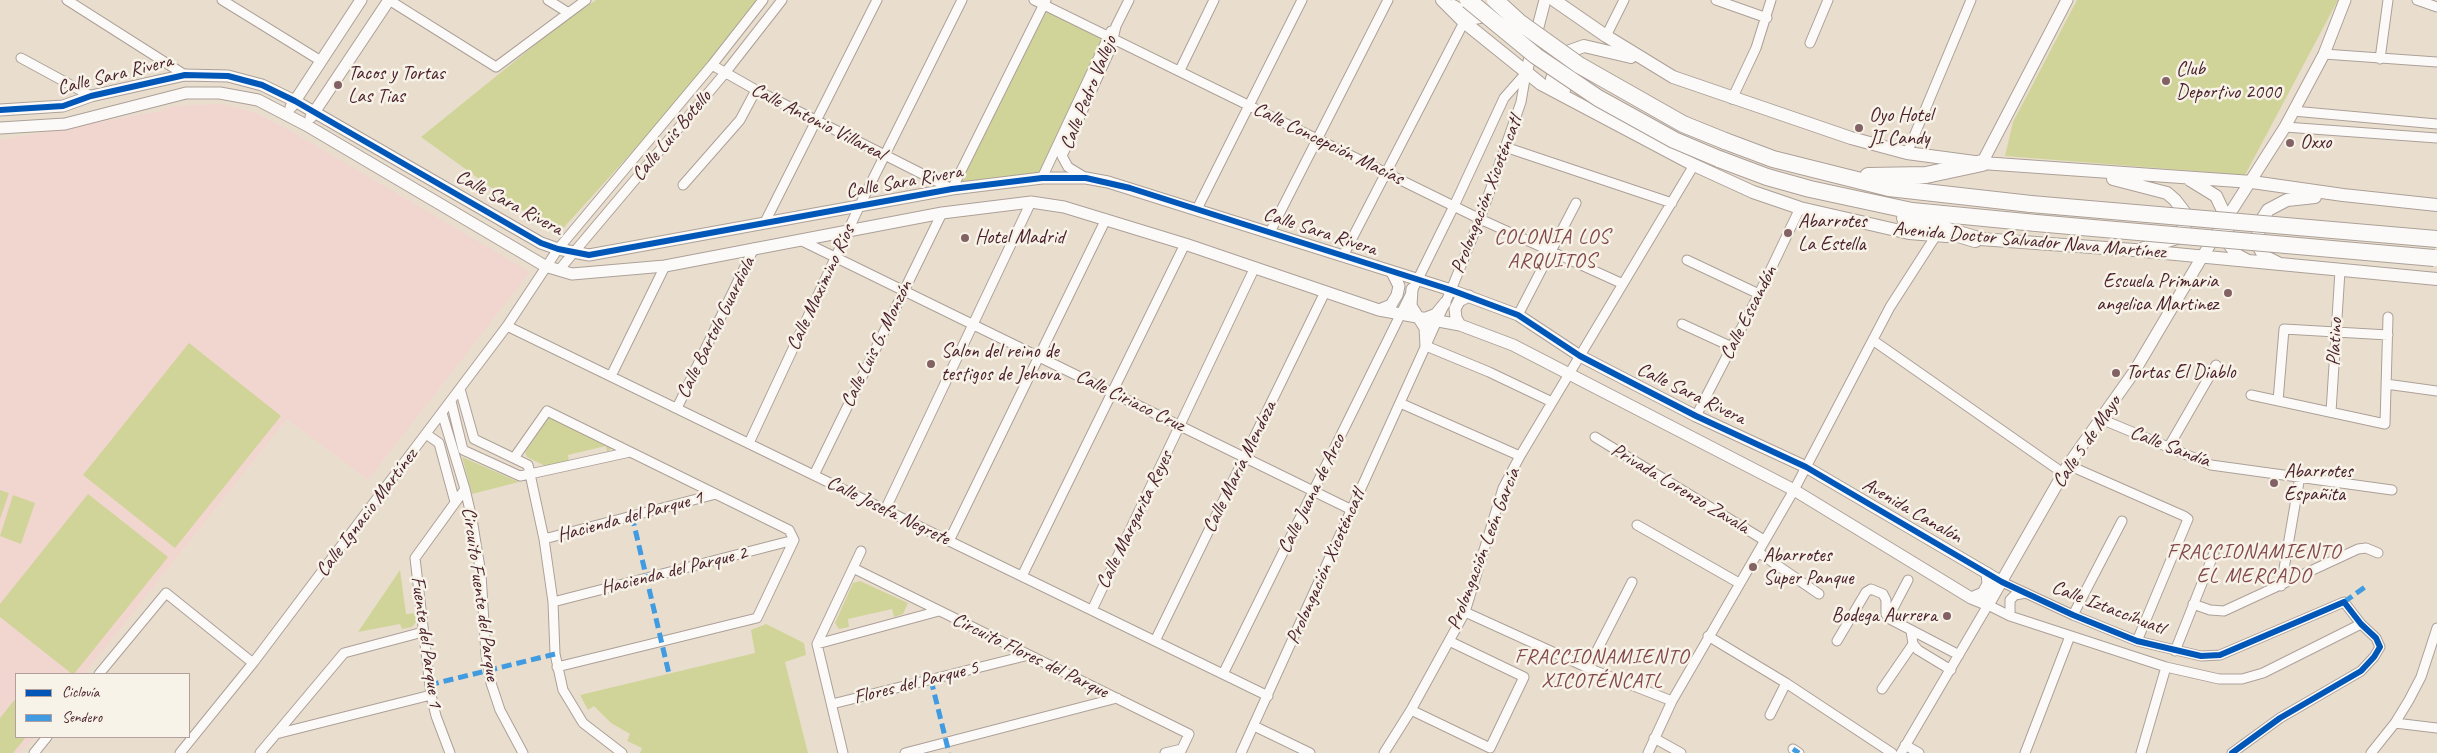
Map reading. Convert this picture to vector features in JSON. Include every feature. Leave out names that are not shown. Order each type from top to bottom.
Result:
[{"type":"highway","name":"Avenida Doctor Salvador Nava Martínez","points":[[1468,0],[1536,56],[1598,98],[1674,140],[1767,177],[1810,189],[1912,211],[2435,258]]},
{"type":"highway","name":"Avenida Doctor Salvador Nava Martínez","points":[[1494,0],[1519,22],[1579,66],[1683,124],[1772,160],[1889,188],[2031,204],[2437,239]]},
{"type":"highway","points":[[1822,172],[1881,177],[1899,176],[1926,174],[1982,163]]},
{"type":"highway","points":[[1810,189],[1975,239]]},
{"type":"main road","points":[[1442,0],[1474,18],[1486,16],[1498,6],[1500,0]]},
{"type":"main road","name":"Avenida Doctor Salvador Nava Martínez","points":[[1442,0],[1464,22],[1526,73],[1585,108],[1694,165],[1753,192],[1800,208],[1909,233],[2134,250],[2437,279]]},
{"type":"main road","points":[[1554,0],[1606,36],[1673,77],[1732,99],[1851,138],[1907,153],[1982,163],[2252,182],[2343,195],[2437,205]]},
{"type":"main road","points":[[1585,108],[1552,79],[1558,62],[1570,51],[1584,46],[1648,62]]},
{"type":"main road","points":[[2083,171],[2167,193],[2182,208],[2186,220],[2177,238],[2134,250]]},
{"type":"main road","points":[[2186,177],[2216,196],[2226,222],[2232,250],[2237,255],[2252,262]]},
{"type":"main road","points":[[2296,267],[2281,264],[2264,256],[2259,247],[2258,234],[2262,218],[2268,210],[2287,200],[2343,195]]},
{"type":"street","points":[[67,0],[185,75]]},
{"type":"street","points":[[222,0],[321,61]]},
{"type":"street","points":[[287,113],[362,0]]},
{"type":"street","points":[[306,125],[389,0],[496,66],[567,12],[586,0]]},
{"type":"street","points":[[548,0],[567,12]]},
{"type":"street","name":"Calle Luis Botello","points":[[545,266],[712,65],[763,0]]},
{"type":"street","name":"Calle Luis Botello","points":[[559,270],[725,73],[782,0]]},
{"type":"street","points":[[765,222],[878,0]]},
{"type":"street","name":"Calle Maximino Ríos","points":[[749,443],[859,207],[962,0]]},
{"type":"street","name":"Calle Concepción Macías","points":[[1034,0],[1045,2],[1110,37],[1454,206],[1624,284]]},
{"type":"street","name":"Calle Pedro Vallejo","points":[[1042,178],[1129,0]]},
{"type":"street","points":[[1180,70],[1214,0]]},
{"type":"street","points":[[1197,209],[1302,0]]},
{"type":"street","points":[[1270,232],[1388,0]]},
{"type":"street","points":[[1526,73],[1545,0]]},
{"type":"street","points":[[1606,36],[1624,0]]},
{"type":"street","points":[[1716,0],[1767,18]]},
{"type":"street","points":[[1732,99],[1767,18],[1771,0]]},
{"type":"street","points":[[1810,43],[1828,0]]},
{"type":"street","points":[[1907,153],[1971,0]]},
{"type":"street","points":[[1982,163],[2068,0]]},
{"type":"street","name":"Calle 5 de Mayo","points":[[1903,749],[2002,582],[2065,469],[2134,372],[2202,257],[2252,182],[2285,127],[2324,54],[2345,0]]},
{"type":"street","points":[[2380,59],[2388,0]]},
{"type":"street","points":[[2417,0],[2437,7]]},
{"type":"street","points":[[952,189],[1045,2]]},
{"type":"street","points":[[1343,256],[1464,22]]},
{"type":"street","name":"Calle Pedro Vallejo","points":[[1086,178],[1068,167],[1062,156],[1111,48],[1110,37]]},
{"type":"street","points":[[2324,54],[2437,62]]},
{"type":"street","points":[[21,58],[91,96]]},
{"type":"street","name":"Calle Antonio Villareal","points":[[712,65],[756,90],[952,189]]},
{"type":"street","name":"Prolongación Xicoténcatl","points":[[1241,753],[1451,290],[1480,218],[1521,102],[1526,73]]},
{"type":"street","name":"Prolongación Xicoténcatl","points":[[1400,313],[1454,206],[1504,98],[1526,73]]},
{"type":"street","name":"Calle Sara Rivera","points":[[0,110],[63,106],[91,96],[185,75],[228,76],[262,85],[295,101],[541,243],[558,249],[589,255],[952,189],[1042,178],[1086,178],[1108,182],[1392,272],[1414,284],[1451,290],[1518,315],[1580,356],[1696,416],[1806,467]]},
{"type":"street","points":[[683,185],[740,120],[756,90]]},
{"type":"street","name":"Calle Sara Rivera","points":[[0,128],[65,124],[186,93],[220,93],[258,100],[287,113],[545,266],[572,274],[665,266],[942,213],[1031,202],[1064,207],[1185,244],[1379,310],[1460,324],[1513,345],[1570,372],[1794,490]]},
{"type":"street","points":[[2293,111],[2437,124]]},
{"type":"street","points":[[2406,136],[2407,121]]},
{"type":"street","points":[[2285,127],[2437,138]]},
{"type":"street","points":[[1505,146],[1672,203]]},
{"type":"street","name":"Prolongación León García","points":[[1384,753],[1411,710],[1464,612],[1503,488],[1520,456],[1694,165]]},
{"type":"street","points":[[885,510],[1031,202]]},
{"type":"street","points":[[1518,315],[1576,203]]},
{"type":"street","name":"Calle Escandón","points":[[1696,416],[1759,294],[1800,208]]},
{"type":"street","name":"Calle Luis G. Monzón","points":[[814,475],[942,213]]},
{"type":"street","points":[[949,541],[1106,219]]},
{"type":"street","points":[[1648,753],[1672,701],[1794,490],[1874,341],[1890,307],[1937,234]]},
{"type":"street","name":"Calle Ciriaco Cruz","points":[[800,240],[1352,510]]},
{"type":"street","points":[[1022,576],[1185,244]]},
{"type":"street","name":"Calle Bartolo Guardiola","points":[[677,408],[754,248]]},
{"type":"street","points":[[1687,260],[1759,294]]},
{"type":"street","name":"Calle Ignacio Martínez","points":[[180,753],[253,663],[460,389],[507,326],[545,266]]},
{"type":"street","points":[[611,376],[665,266]]},
{"type":"street","name":"Calle Margarita Reyes","points":[[1092,610],[1255,267]]},
{"type":"street","name":"Platino","points":[[2331,412],[2340,271]]},
{"type":"street","points":[[1379,310],[1391,305],[1397,295],[1399,286],[1392,272]]},
{"type":"street","points":[[1414,284],[1412,306],[1421,317],[1426,332],[1426,346],[1489,372],[1552,402]]},
{"type":"street","name":"Calle María Mendoza","points":[[1155,641],[1326,292]]},
{"type":"street","points":[[1460,324],[1456,318],[1455,309],[1459,301],[1469,296]]},
{"type":"street","points":[[1421,317],[1436,314],[1445,303]]},
{"type":"street","name":"Calle Juana de Arco","points":[[1223,674],[1400,313]]},
{"type":"street","points":[[2251,395],[2385,424],[2388,317]]},
{"type":"street","points":[[1682,324],[1732,347]]},
{"type":"street","name":"Calle Josefa Negrete","points":[[507,326],[1268,696]]},
{"type":"street","points":[[2278,401],[2284,329],[2388,335]]},
{"type":"street","points":[[1874,341],[2065,469],[2188,519],[2137,640]]},
{"type":"street","points":[[2168,448],[2216,364]]},
{"type":"street","points":[[2386,384],[2437,390]]},
{"type":"street","points":[[460,389],[474,439],[528,465],[544,539],[553,602],[557,667],[563,690],[580,718],[592,731],[622,753]]},
{"type":"street","points":[[451,401],[463,450],[520,476],[630,452]]},
{"type":"street","points":[[1400,403],[1520,456]]},
{"type":"street","points":[[514,458],[547,411],[789,530],[794,540],[757,618],[557,667]]},
{"type":"street","name":"Circuito Fuente del Parque","points":[[442,413],[465,489],[481,574],[489,670],[500,710],[523,753]]},
{"type":"street","name":"Calle Sandía","points":[[2101,419],[2211,464],[2392,490]]},
{"type":"street","name":"Circuito Fuente del Parque","points":[[426,434],[439,444],[455,502]]},
{"type":"street","name":"Privada Lorenzo Zavala","points":[[1595,437],[1764,540]]},
{"type":"street","name":"Avenida Canalón","points":[[1806,467],[2002,582]]},
{"type":"street","points":[[2281,586],[2300,476]]},
{"type":"street","name":"Circuito Fuente del Parque","points":[[415,558],[465,489]]},
{"type":"street","points":[[1794,490],[1971,598],[1988,605]]},
{"type":"street","name":"Hacienda del Parque 1","points":[[544,539],[716,494]]},
{"type":"street","points":[[2073,615],[2122,521]]},
{"type":"street","points":[[1637,525],[1739,583]]},
{"type":"street","name":"Hacienda del Parque 2","points":[[553,602],[794,540]]},
{"type":"street","points":[[2193,604],[2210,610],[2224,611],[2358,549],[2366,548],[2378,553]]},
{"type":"street","points":[[843,753],[817,644],[861,552]]},
{"type":"street","points":[[1758,552],[1819,594]]},
{"type":"street","points":[[2175,650],[2214,553]]},
{"type":"street","name":"Fuente del Parque 1","points":[[415,558],[431,695],[436,716],[450,753]]},
{"type":"street","name":"Circuito Flores del Parque","points":[[853,568],[1189,734],[1181,751]]},
{"type":"street","points":[[1971,598],[1983,593],[1988,584],[1987,573]]},
{"type":"street","points":[[1888,618],[1908,580]]},
{"type":"street","points":[[1588,668],[1632,582]]},
{"type":"street","name":"Calle Iztaccíhuatl","points":[[1988,605],[2010,616],[2166,667],[2219,679],[2242,679],[2263,673],[2361,624],[2344,602],[2220,655],[2201,656],[2137,640],[2073,615],[2002,582]]},
{"type":"street","points":[[1838,641],[1866,592],[1871,589],[1883,594],[1886,600],[1886,614],[1888,618],[1959,656]]},
{"type":"street","points":[[100,673],[166,593],[253,663]]},
{"type":"street","points":[[2010,616],[2010,600],[2015,595],[2026,593]]},
{"type":"street","points":[[817,644],[939,610]]},
{"type":"street","points":[[1464,612],[1588,668],[1672,701]]},
{"type":"street","points":[[2232,753],[2280,718],[2361,671],[2380,648],[2376,638],[2361,624]]},
{"type":"street","points":[[260,753],[344,653],[423,632]]},
{"type":"street","points":[[1911,632],[1913,644],[1918,650],[1950,670]]},
{"type":"street","points":[[2371,753],[2395,723],[2420,677],[2436,632]]},
{"type":"street","points":[[1708,636],[1786,683],[1892,753]]},
{"type":"street","points":[[2025,753],[2070,636]]},
{"type":"street","points":[[1411,710],[1490,748],[1524,677],[1449,641]]},
{"type":"street","points":[[1882,689],[1913,644]]},
{"type":"street","name":"Flores del Parque 5","points":[[832,704],[1029,655]]},
{"type":"street","points":[[2141,753],[2166,667]]},
{"type":"street","points":[[1770,715],[1786,683]]},
{"type":"street","points":[[276,734],[431,695]]},
{"type":"street","points":[[906,753],[1117,698]]},
{"type":"street","points":[[2395,723],[2437,728]]},
{"type":"street","points":[[1254,726],[1310,753]]},
{"type":"street","points":[[36,752],[46,738]]},
{"type":"street","points":[[1654,738],[1681,753]]},
{"type":"street","points":[[1903,749],[1918,753]]},
{"type":"street","points":[[1165,753],[1181,751]]},
{"type":"shaded area","points":[[223,104],[256,113],[291,131],[530,272],[368,480],[287,419],[85,673],[15,673],[15,738],[34,738],[19,753],[0,753],[0,140],[160,111],[171,106]]},
{"type":"green space","points":[[596,0],[765,0],[711,65],[557,235],[421,137],[557,27]]},
{"type":"green space","name":"Club Deportivo 2000","points":[[2077,0],[2338,0],[2245,175],[2005,156],[2013,122]]},
{"type":"green space","points":[[1044,6],[1107,36],[1040,175],[957,186]]},
{"type":"green space","points":[[189,343],[281,416],[175,548],[83,475]]},
{"type":"green space","points":[[553,416],[610,445],[611,449],[607,452],[606,446],[568,455],[569,462],[547,467],[527,457],[525,452],[549,417]]},
{"type":"green space","points":[[462,457],[519,482],[472,494]]},
{"type":"green space","points":[[0,490],[9,493],[0,519]]},
{"type":"green space","points":[[88,494],[168,557],[75,673],[71,673],[0,617],[0,604]]},
{"type":"green space","points":[[13,495],[35,503],[21,544],[0,536]]},
{"type":"green space","points":[[400,570],[406,614],[415,613],[416,622],[412,627],[402,629],[400,624],[358,632]]},
{"type":"green space","points":[[860,581],[908,603],[903,614],[894,617],[892,609],[848,619],[849,627],[839,629],[835,623],[853,583]]},
{"type":"green space","points":[[766,624],[804,643],[806,655],[785,662],[808,753],[640,753],[642,748],[627,741],[630,734],[611,723],[594,706],[588,710],[580,695],[755,653],[751,630]]},
{"type":"green space","points":[[15,699],[15,738],[25,738],[13,753],[0,753],[0,718]]},
{"type":"marked path","points":[[632,516],[669,674]]},
{"type":"marked path","points":[[2344,602],[2368,585]]},
{"type":"marked path","points":[[429,685],[555,654]]},
{"type":"marked path","points":[[931,680],[949,753]]},
{"type":"marked path","points":[[1793,749],[1799,753]]},
{"type":"cycle path","points":[[0,110],[63,106],[91,96],[185,75],[228,76],[262,85],[295,101],[541,243],[558,249],[589,255],[952,189],[1042,178],[1086,178],[1130,188],[1451,290],[1518,315],[1580,356],[1696,416],[1806,467],[2002,582],[2073,615],[2137,641],[2201,656],[2220,655],[2344,602],[2361,624],[2376,638],[2380,647],[2374,657],[2361,671],[2280,718],[2232,753]]},
{"type":"place","name":"Club Deportivo 2000","points":[[2166,81]]},
{"type":"place","name":"Tacos y Tortas Las Tias","points":[[338,85]]},
{"type":"place","name":"Oyo Hotel JI Candy","points":[[1859,128]]},
{"type":"place","name":"Oxxo","points":[[2290,143]]},
{"type":"place","name":"Abarrotes La Estella","points":[[1788,233]]},
{"type":"place","name":"Hotel Madrid","points":[[965,238]]},
{"type":"place","name":"Escuela Primaria angelica Martinez","points":[[2228,293]]},
{"type":"place","name":"Salon del reino de testigos de Jehova","points":[[931,364]]},
{"type":"place","name":"Tortas El Diablo","points":[[2116,373]]},
{"type":"place","name":"Abarrotes Españita","points":[[2274,483]]},
{"type":"place","name":"Abarrotes Super Panque","points":[[1753,567]]},
{"type":"place","name":"Bodega Aurrera","points":[[1947,616]]},
{"type":"district","name":"COLONIA LOS ARQUITOS","points":[[1552,249]]},
{"type":"district","name":"FRACCIONAMIENTO EL MERCADO","points":[[2254,564]]},
{"type":"district","name":"FRACCIONAMIENTO XICOTÉNCATL","points":[[1602,669]]}]
